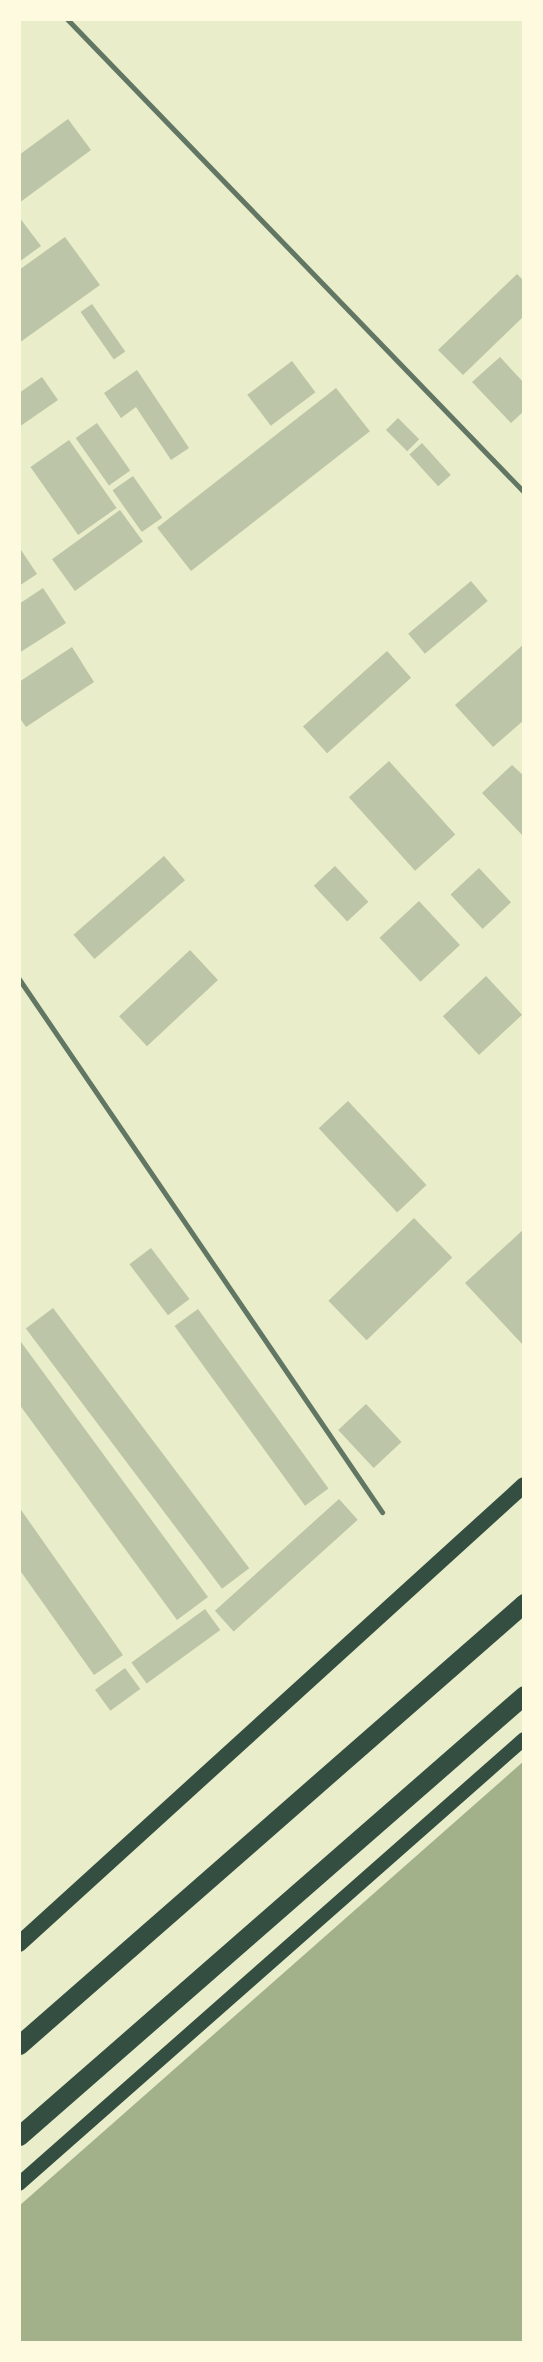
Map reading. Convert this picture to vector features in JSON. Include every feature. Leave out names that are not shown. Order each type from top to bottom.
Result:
[{"type":"highway","points":[[19,2045],[524,1603]]},
{"type":"highway","points":[[19,2136],[524,1695]]},
{"type":"main road","points":[[19,1944],[524,1485]]},
{"type":"main road","points":[[19,2184],[524,1739]]},
{"type":"lane","points":[[67,19],[524,492]]},
{"type":"lane","points":[[19,979],[382,1512]]},
{"type":"shaded area","points":[[524,1761],[524,2343],[19,2343],[19,2206]]},
{"type":"building","points":[[68,119],[91,150],[19,203],[19,155]]},
{"type":"building","points":[[19,217],[41,246],[19,262]]},
{"type":"building","points":[[65,237],[100,285],[19,343],[19,270]]},
{"type":"building","points":[[517,274],[524,281],[524,316],[463,375],[438,350]]},
{"type":"building","points":[[92,304],[125,352],[114,360],[81,312]]},
{"type":"building","points":[[500,357],[524,383],[524,411],[511,423],[472,382]]},
{"type":"building","points":[[292,361],[315,392],[271,426],[247,395]]},
{"type":"building","points":[[137,370],[189,448],[171,460],[136,407],[121,418],[104,393]]},
{"type":"building","points":[[42,377],[58,400],[19,427],[19,393]]},
{"type":"building","points":[[336,388],[370,431],[191,571],[157,528]]},
{"type":"building","points":[[398,418],[419,439],[407,451],[386,430]]},
{"type":"building","points":[[97,423],[130,471],[109,485],[76,438]]},
{"type":"building","points":[[69,440],[117,508],[78,535],[30,467]]},
{"type":"building","points":[[422,443],[451,475],[438,486],[409,454]]},
{"type":"building","points":[[133,476],[162,518],[142,532],[113,490]]},
{"type":"building","points":[[120,510],[143,542],[75,591],[52,559]]},
{"type":"building","points":[[19,547],[37,574],[19,586]]},
{"type":"building","points":[[471,581],[488,601],[425,654],[408,634]]},
{"type":"building","points":[[43,588],[66,623],[19,653],[19,604]]},
{"type":"building","points":[[524,644],[524,720],[493,747],[455,705]]},
{"type":"building","points":[[72,647],[94,682],[26,727],[19,717],[19,682]]},
{"type":"building","points":[[387,651],[411,678],[327,753],[303,727]]},
{"type":"building","points":[[389,761],[455,835],[415,871],[349,797]]},
{"type":"building","points":[[512,765],[524,776],[524,837],[482,793]]},
{"type":"building","points":[[164,856],[185,880],[94,959],[73,935]]},
{"type":"building","points":[[335,866],[368,902],[347,922],[314,886]]},
{"type":"building","points":[[479,868],[511,902],[483,929],[450,895]]},
{"type":"building","points":[[419,901],[460,945],[420,982],[380,938]]},
{"type":"building","points":[[190,950],[218,980],[147,1046],[119,1016]]},
{"type":"building","points":[[486,976],[522,1015],[479,1055],[443,1016]]},
{"type":"building","points":[[348,1101],[426,1185],[397,1212],[319,1128]]},
{"type":"building","points":[[414,1218],[452,1258],[367,1340],[328,1301]]},
{"type":"building","points":[[524,1229],[524,1346],[465,1283]]},
{"type":"building","points":[[151,1248],[190,1299],[168,1315],[129,1264]]},
{"type":"building","points":[[53,1308],[249,1568],[222,1589],[26,1328]]},
{"type":"building","points":[[198,1309],[328,1489],[305,1506],[175,1326]]},
{"type":"building","points":[[21,1342],[208,1597],[177,1620],[19,1404]]},
{"type":"building","points":[[366,1404],[401,1442],[374,1468],[338,1430]]},
{"type":"building","points":[[339,1499],[358,1520],[234,1632],[215,1611]]},
{"type":"building","points":[[19,1507],[123,1655],[94,1675],[19,1569]]},
{"type":"building","points":[[205,1609],[220,1630],[147,1684],[131,1662]]},
{"type":"building","points":[[125,1668],[140,1689],[110,1711],[95,1690]]}]
